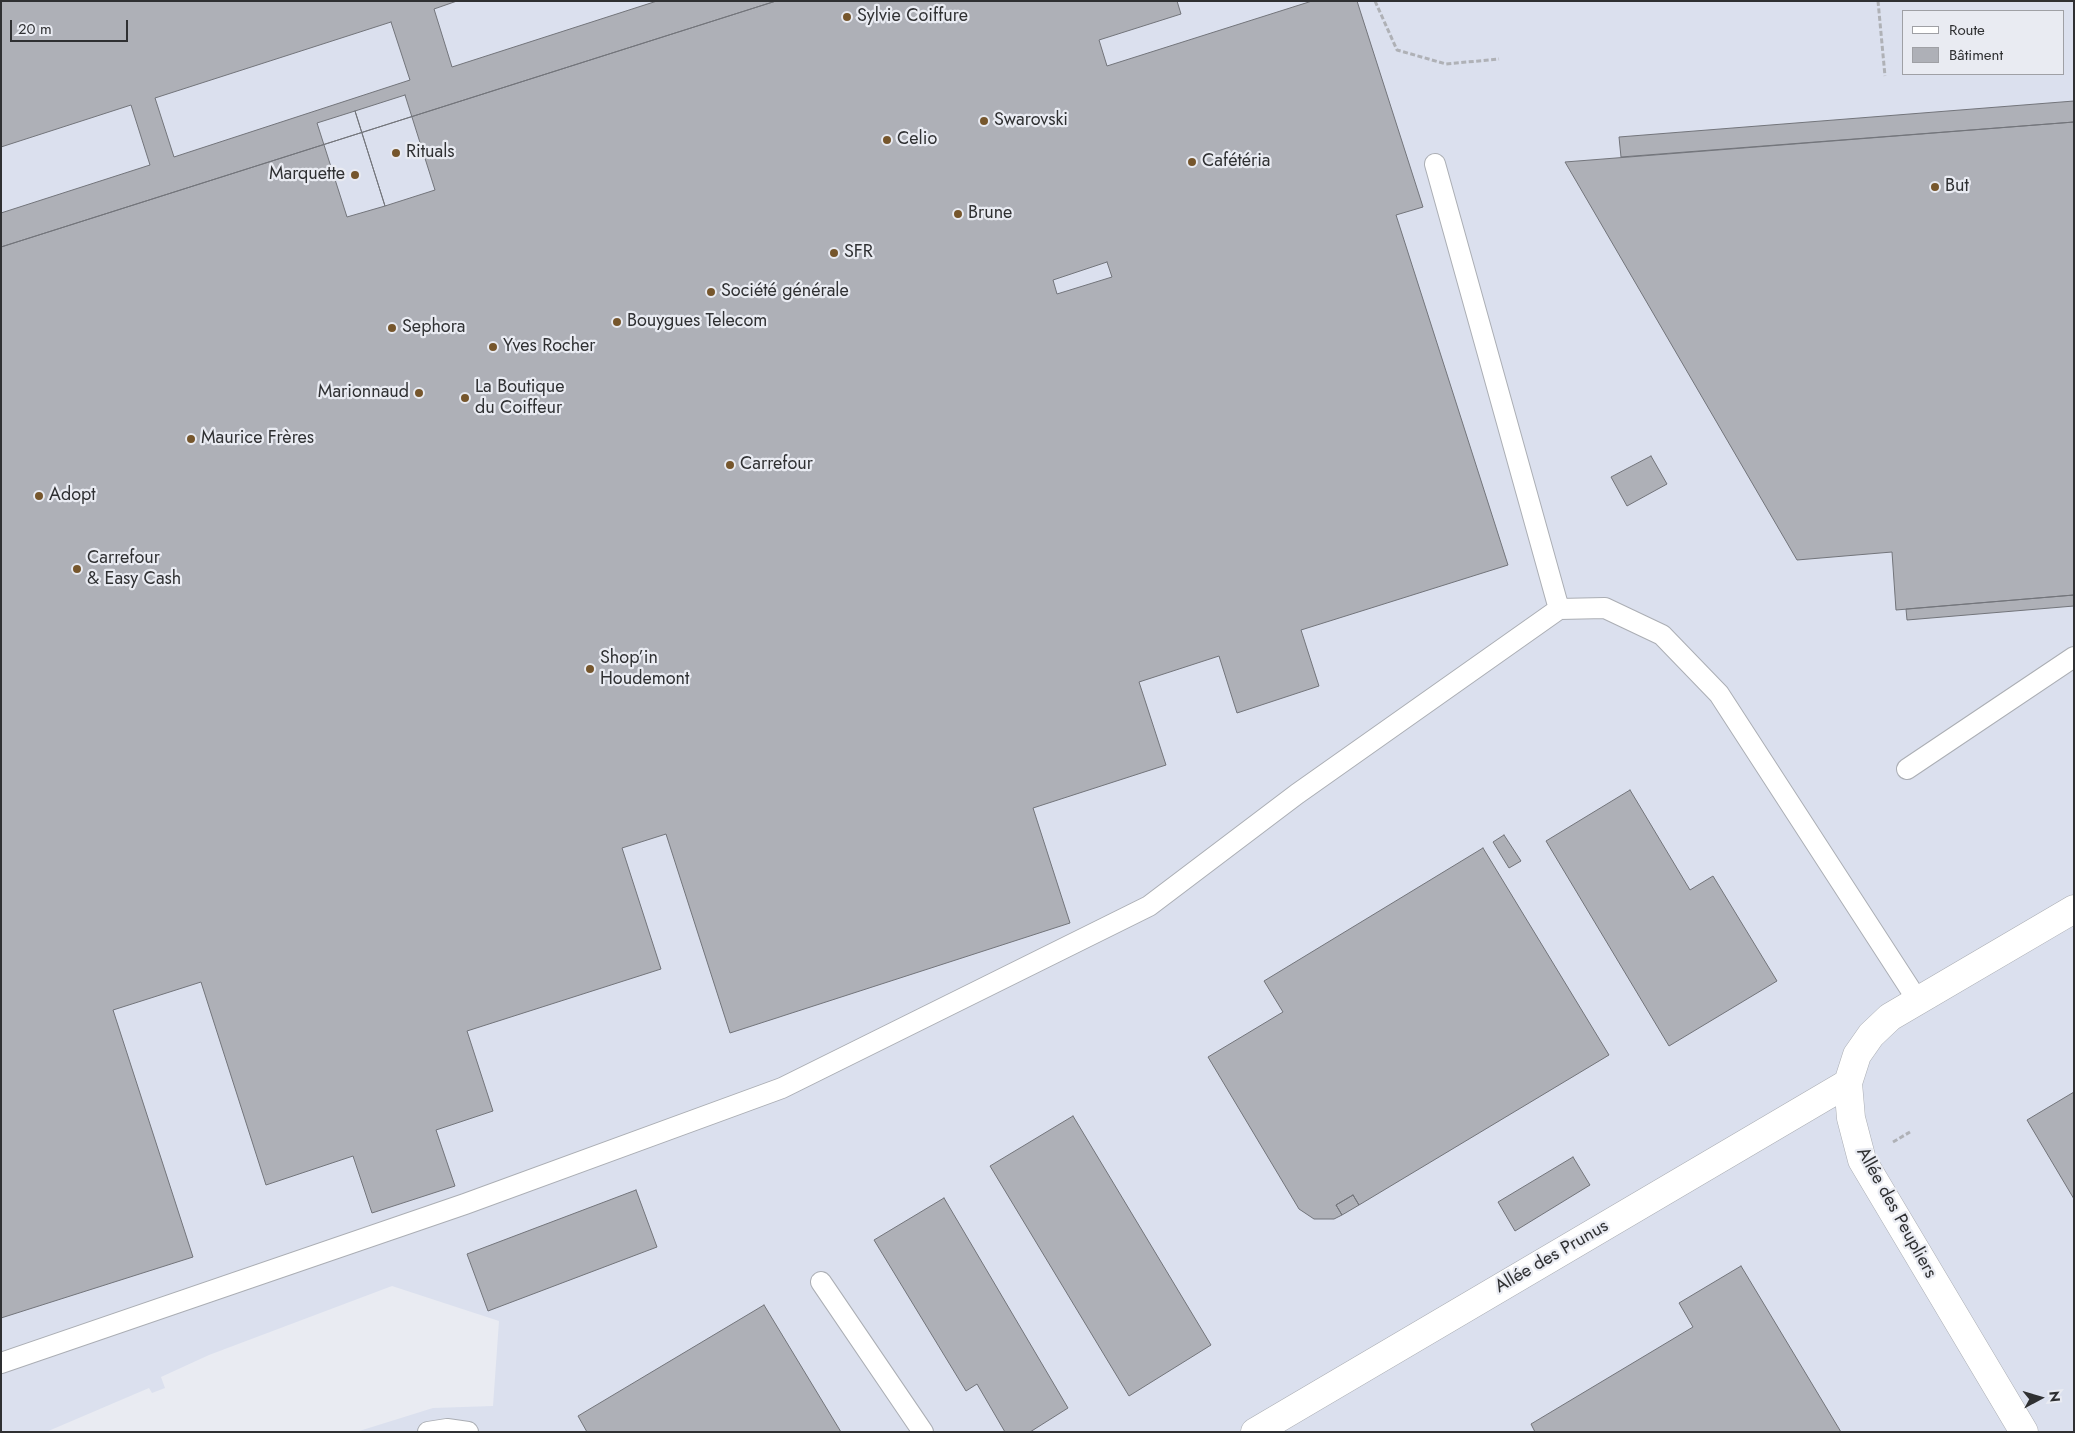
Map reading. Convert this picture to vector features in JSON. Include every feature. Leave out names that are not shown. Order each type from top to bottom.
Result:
[{"type":"street","name":"Allée des Peupliers","points":[[2024,1432],[1862,1160],[1851,1118],[1848,1083],[1857,1055],[1871,1035],[1890,1017],[2074,909]]},
{"type":"street","name":"Allée des Prunus","points":[[1255,1432],[1848,1083]]},
{"type":"lane","points":[[1435,164],[1558,609]]},
{"type":"lane","points":[[1,1363],[465,1204],[782,1088],[1149,906],[1297,794],[1558,609],[1605,608],[1662,635],[1719,694],[1918,1001]]},
{"type":"lane","points":[[1907,770],[2074,657]]},
{"type":"lane","points":[[821,1282],[923,1432]]},
{"type":"lane","points":[[428,1432],[447,1428],[468,1432]]},
{"type":"path","points":[[1375,1],[1398,50],[1446,64],[1499,59]]},
{"type":"path","points":[[1878,1],[1885,76]]},
{"type":"shaded area","points":[[1,1],[2074,1],[2074,1432],[356,1432],[433,1408],[493,1406],[499,1321],[392,1286],[209,1355],[161,1377],[165,1388],[152,1393],[149,1388],[46,1432],[1,1432]]},
{"type":"building","points":[[1,1],[457,1],[434,9],[452,67],[657,1],[776,1],[1,247],[1,213],[150,165],[131,105],[1,147]],"holes":[[[391,22],[410,80],[174,157],[155,98]]]},
{"type":"building","name":"Shop’in Houdemont","points":[[776,1],[1177,1],[1181,14],[1099,40],[1107,66],[1312,1],[1357,1],[1423,207],[1396,215],[1508,565],[1301,630],[1319,686],[1237,713],[1219,656],[1139,682],[1166,765],[1033,808],[1070,923],[730,1033],[666,834],[622,848],[661,969],[467,1031],[493,1111],[436,1130],[455,1186],[372,1213],[353,1156],[266,1185],[201,982],[113,1010],[193,1257],[1,1318],[1,247]]},
{"type":"building","name":"Rituals","points":[[405,95],[435,190],[385,206],[355,111]]},
{"type":"building","points":[[2074,101],[2074,122],[1621,157],[1619,137]]},
{"type":"building","name":"Marquette","points":[[355,111],[385,206],[347,217],[317,123]]},
{"type":"building","points":[[2074,122],[2074,595],[1896,610],[1892,552],[1797,560],[1565,162]]},
{"type":"building","points":[[1107,262],[1112,277],[1057,294],[1053,280]]},
{"type":"building","points":[[1651,456],[1667,484],[1627,506],[1611,477]]},
{"type":"building","points":[[2074,595],[2074,606],[1907,620],[1906,609]]},
{"type":"building","points":[[1630,790],[1690,890],[1713,876],[1777,981],[1669,1046],[1546,841]]},
{"type":"building","points":[[1504,835],[1521,861],[1509,868],[1493,842]]},
{"type":"building","points":[[1483,848],[1609,1055],[1359,1205],[1353,1195],[1336,1205],[1342,1215],[1334,1219],[1314,1219],[1299,1209],[1208,1057],[1283,1012],[1264,981]]},
{"type":"building","points":[[2074,1092],[2074,1199],[2027,1120]]},
{"type":"building","points":[[1073,1116],[1211,1345],[1129,1396],[990,1166]]},
{"type":"building","points":[[1573,1157],[1590,1185],[1515,1231],[1498,1202]]},
{"type":"building","points":[[636,1190],[657,1247],[488,1311],[467,1254]]},
{"type":"building","points":[[1353,1195],[1359,1205],[1342,1215],[1336,1205]]},
{"type":"building","points":[[944,1198],[1068,1408],[1030,1432],[1005,1432],[977,1384],[966,1391],[874,1240]]},
{"type":"building","points":[[1741,1266],[1841,1432],[1535,1432],[1531,1424],[1693,1327],[1679,1303]]},
{"type":"building","points":[[764,1305],[841,1432],[587,1432],[578,1416]]},
{"type":"place","name":"Sylvie Coiffure","points":[[847,17]]},
{"type":"place","name":"Swarovski","points":[[984,121]]},
{"type":"place","name":"Celio","points":[[887,140]]},
{"type":"place","name":"Rituals","points":[[396,153]]},
{"type":"place","name":"Cafétéria","points":[[1192,162]]},
{"type":"place","name":"Marquette","points":[[355,175]]},
{"type":"place","name":"But","points":[[1935,187]]},
{"type":"place","name":"Brune","points":[[958,214]]},
{"type":"place","name":"SFR","points":[[834,253]]},
{"type":"place","name":"Société générale","points":[[711,292]]},
{"type":"place","name":"Bouygues Telecom","points":[[617,322]]},
{"type":"place","name":"Sephora","points":[[392,328]]},
{"type":"place","name":"Yves Rocher","points":[[493,347]]},
{"type":"place","name":"Marionnaud","points":[[419,393]]},
{"type":"place","name":"La Boutique du Coiffeur","points":[[465,398]]},
{"type":"place","name":"Maurice Frères","points":[[191,439]]},
{"type":"place","name":"Carrefour","points":[[730,465]]},
{"type":"place","name":"Adopt","points":[[39,496]]},
{"type":"place","name":"Carrefour & Easy Cash","points":[[77,569]]},
{"type":"place","name":"Shop’in Houdemont","points":[[590,669]]}]
